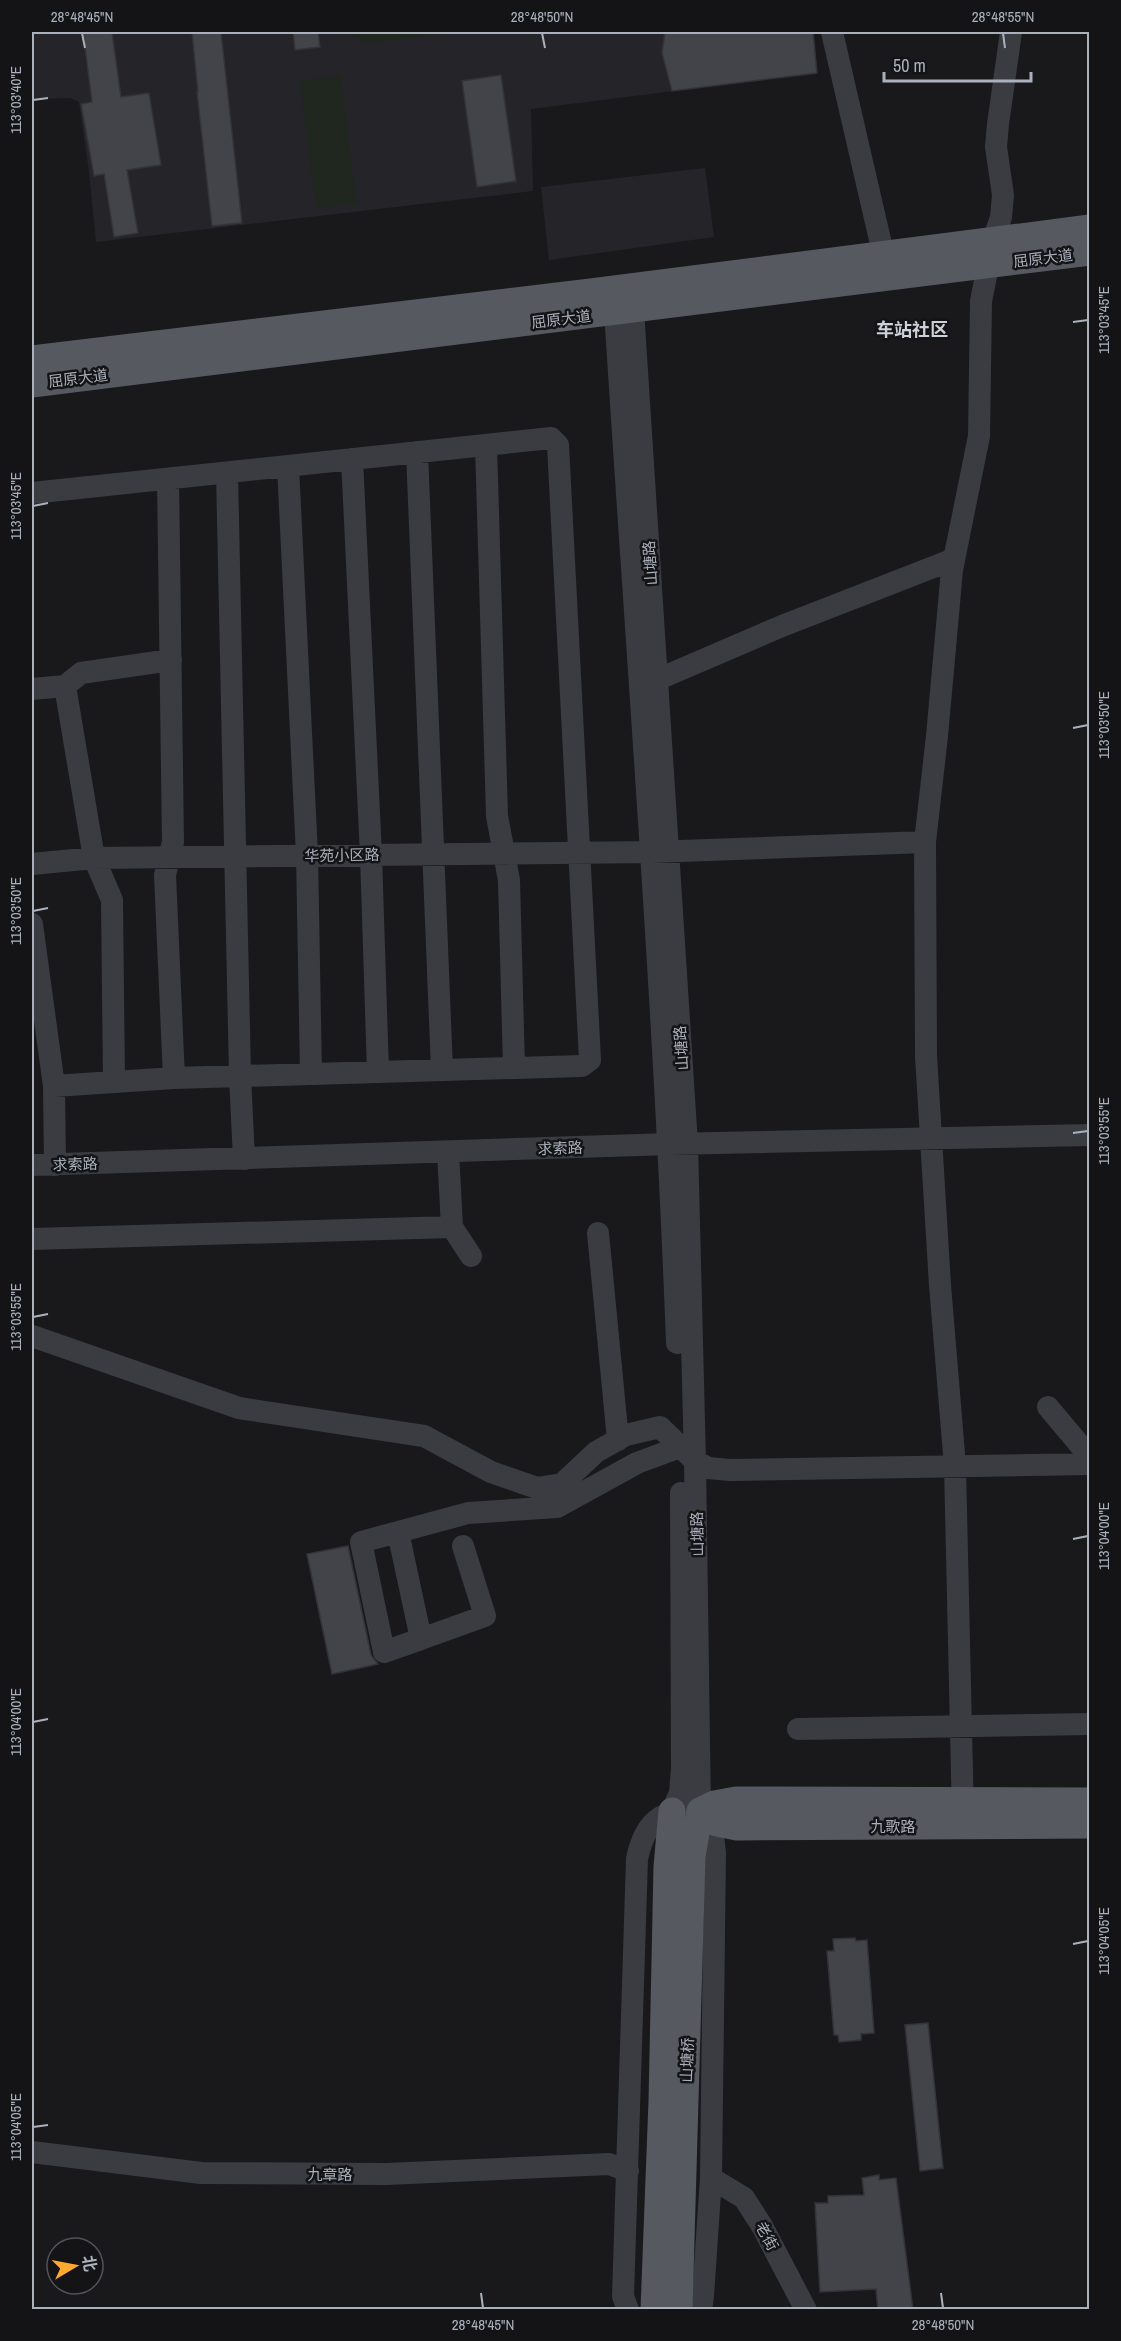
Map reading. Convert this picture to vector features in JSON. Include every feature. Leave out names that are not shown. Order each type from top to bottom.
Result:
[{"type":"main road","name":"屈原大道","points":[[991,253],[1089,228]]},
{"type":"main road","name":"屈原大道","points":[[32,384],[623,299],[886,266],[991,253],[1089,252]]},
{"type":"main road","name":"屈原大道","points":[[32,359],[623,299]]},
{"type":"main road","name":"九歌路","points":[[700,1811],[717,1823],[737,1827],[963,1813],[1089,1801]]},
{"type":"main road","name":"山塘桥","points":[[654,2310],[662,2101],[667,1867],[672,1811]]},
{"type":"main road","name":"山塘桥","points":[[679,2310],[692,1856],[700,1811]]},
{"type":"main road","name":"九歌路","points":[[963,1813],[1089,1825]]},
{"type":"street","points":[[832,32],[886,266]]},
{"type":"street","points":[[963,1813],[955,1466],[926,1056],[925,842],[954,559],[979,436],[981,301],[1001,217],[1002,203],[996,147],[1011,32]]},
{"type":"street","name":"山塘路","points":[[623,299],[678,1144],[700,1811]]},
{"type":"street","points":[[32,493],[551,438],[558,445],[590,1060],[582,1066],[174,1078],[54,1086]]},
{"type":"street","points":[[486,445],[497,816],[502,853],[509,880],[514,1068]]},
{"type":"street","points":[[417,452],[441,1070]]},
{"type":"street","points":[[352,459],[371,855],[378,1072]]},
{"type":"street","points":[[288,466],[307,855],[311,1074]]},
{"type":"street","points":[[227,472],[240,1076],[244,1159]]},
{"type":"street","points":[[168,479],[173,842],[165,875],[174,1078]]},
{"type":"street","points":[[649,683],[782,626],[954,559]]},
{"type":"street","points":[[32,689],[64,686],[81,673],[171,660]]},
{"type":"street","points":[[64,686],[94,858],[112,900],[114,1082]]},
{"type":"street","name":"华苑小区路","points":[[32,864],[94,858],[660,852],[925,842]]},
{"type":"street","points":[[32,924],[54,1086],[55,1165]]},
{"type":"street","name":"求索路","points":[[32,1165],[678,1144],[1089,1135]]},
{"type":"street","points":[[448,1152],[452,1227],[471,1256]]},
{"type":"street","points":[[32,1239],[452,1227]]},
{"type":"street","points":[[598,1233],[618,1440]]},
{"type":"street","points":[[32,1336],[239,1408],[424,1436],[490,1472],[537,1488],[562,1484],[596,1452],[626,1435],[660,1427],[688,1454],[708,1468],[730,1470],[1089,1464]]},
{"type":"street","points":[[1048,1407],[1089,1457]]},
{"type":"street","points":[[463,1546],[485,1616],[384,1652],[361,1542],[468,1513],[557,1507],[637,1463],[688,1454]]},
{"type":"street","name":"山塘路","points":[[672,1811],[680,1792],[682,1769],[688,1454]]},
{"type":"street","points":[[398,1532],[422,1639]]},
{"type":"street","points":[[798,1729],[1089,1724]]},
{"type":"street","points":[[628,2310],[623,2296],[637,1859],[640,1843],[649,1829],[659,1816],[672,1811]]},
{"type":"street","name":"九歌路","points":[[672,1811],[700,1811]]},
{"type":"street","points":[[697,2310],[702,2304],[703,2296],[711,2178],[715,1853],[713,1835],[700,1811]]},
{"type":"street","name":"九章路","points":[[32,2152],[201,2173],[387,2174],[609,2164],[628,2171]]},
{"type":"street","name":"九章路","points":[[32,2163],[205,2183],[608,2178],[628,2171]]},
{"type":"street","name":"老街","points":[[711,2178],[744,2198],[762,2226],[806,2310]]},
{"type":"shaded area","points":[[32,32],[813,32],[817,73],[531,109],[533,191],[96,242],[79,102],[70,98],[32,99]]},
{"type":"shaded area","points":[[348,32],[454,32],[368,43]]},
{"type":"shaded area","points":[[340,75],[356,203],[316,208],[300,81]]},
{"type":"shaded area","points":[[705,168],[714,237],[549,260],[541,187]]},
{"type":"building","points":[[83,32],[112,32],[121,97],[149,93],[161,165],[127,170],[138,233],[114,237],[104,174],[94,176],[81,104],[92,102]]},
{"type":"building","points":[[192,32],[221,32],[242,223],[212,226]]},
{"type":"building","points":[[293,32],[318,32],[320,47],[295,50]]},
{"type":"building","points":[[665,32],[813,32],[817,73],[672,91],[662,53]]},
{"type":"building","points":[[501,75],[516,181],[477,187],[462,81]]},
{"type":"building","points":[[348,1546],[371,1655],[378,1664],[332,1674],[307,1554]]},
{"type":"building","points":[[855,1938],[856,1941],[867,1940],[874,2033],[861,2034],[861,2040],[839,2042],[838,2035],[834,2035],[827,1951],[834,1951],[833,1939]]},
{"type":"building","points":[[928,2023],[943,2168],[920,2171],[905,2025]]},
{"type":"building","points":[[879,2175],[879,2180],[896,2178],[913,2310],[878,2310],[876,2289],[820,2292],[815,2203],[828,2203],[828,2196],[864,2195],[862,2178]]},
{"type":"district","name":"车站社区","points":[[912,329]]}]
